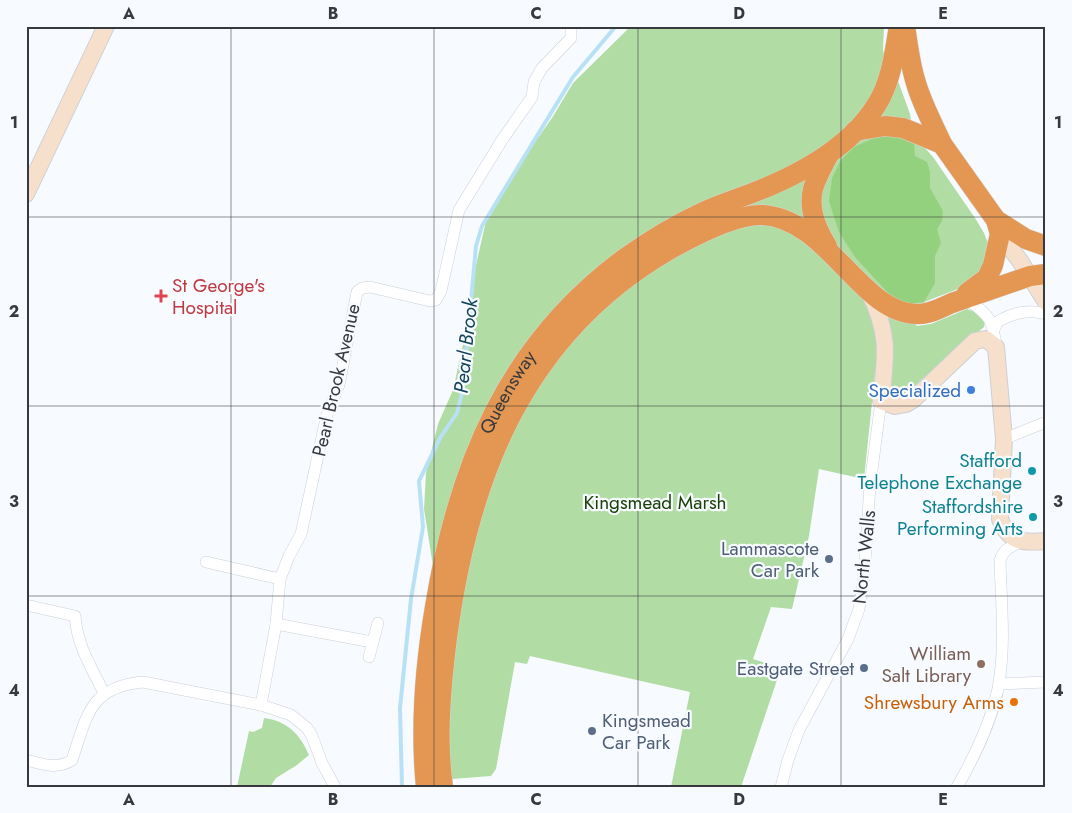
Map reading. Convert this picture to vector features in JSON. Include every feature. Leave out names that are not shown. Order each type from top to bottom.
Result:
[{"type":"highway","name":"Queensway","points":[[434,784],[424,753],[425,680],[435,607],[449,533],[460,495],[487,424],[501,398],[521,366],[560,316],[595,282],[626,257],[698,214],[761,190],[828,156],[855,131],[872,112],[887,84],[899,26]]},
{"type":"highway","points":[[905,26],[910,62],[916,84],[942,144],[998,227],[1046,246]]},
{"type":"highway","points":[[855,131],[885,126],[903,128],[942,144]]},
{"type":"highway","name":"Queensway","points":[[828,156],[813,188],[812,198],[816,223],[830,252]]},
{"type":"highway","name":"Queensway","points":[[434,784],[444,665],[458,572],[476,499],[508,420],[532,378],[572,326],[605,295],[640,267],[674,247],[722,224],[761,215],[792,223],[830,252],[878,300],[903,312],[919,314],[936,310],[1038,275]]},
{"type":"highway","name":"Queensway","points":[[960,301],[987,278],[993,265],[998,227]]},
{"type":"street","points":[[26,194],[106,26]]},
{"type":"street","name":"Pearl Brook Avenue","points":[[261,705],[276,624],[280,579],[289,556],[301,534],[327,414],[339,385],[357,292],[362,288],[370,287],[430,301],[436,299],[442,291],[458,210],[502,140],[532,97],[534,82],[542,68],[571,38],[571,26]]},
{"type":"street","points":[[998,227],[1038,275],[1046,302]]},
{"type":"street","name":"North Walls","points":[[781,787],[799,730],[848,639],[859,609],[864,578],[870,485],[881,401],[885,346],[879,312],[868,290]]},
{"type":"street","points":[[960,301],[985,313],[991,319],[994,330],[1004,439],[1000,519],[1003,528],[1020,542]]},
{"type":"street","points":[[994,330],[997,322],[1014,314],[1026,311],[1046,314]]},
{"type":"street","points":[[881,401],[896,406],[906,404],[914,399],[975,341],[986,339],[996,347]]},
{"type":"street","points":[[1004,439],[1046,422]]},
{"type":"street","points":[[957,787],[971,762],[994,704],[999,684],[1002,638],[1000,560],[1003,552],[1020,542],[1046,540]]},
{"type":"street","points":[[206,562],[280,579]]},
{"type":"street","points":[[26,605],[75,616],[76,633],[84,655],[104,693]]},
{"type":"street","points":[[276,624],[372,642]]},
{"type":"street","points":[[369,657],[378,624]]},
{"type":"street","points":[[26,760],[57,767],[66,764],[72,760],[88,712],[104,693],[130,683],[143,682],[261,705],[291,715],[307,728],[312,736],[322,763],[335,787]]},
{"type":"street","points":[[999,684],[1046,682]]},
{"type":"green space","name":"Kingsmead Marsh","points":[[631,26],[884,26],[883,51],[898,81],[910,114],[914,142],[923,146],[933,157],[975,218],[988,243],[988,254],[979,275],[963,287],[924,302],[916,326],[931,324],[967,309],[975,312],[985,322],[984,327],[905,394],[897,396],[890,392],[891,374],[875,373],[864,479],[819,469],[809,536],[792,609],[771,607],[753,659],[781,668],[741,787],[671,787],[690,692],[530,656],[527,664],[515,662],[496,769],[491,776],[452,779],[417,726],[433,566],[424,509],[426,473],[438,424],[453,390],[466,331],[474,274],[486,221],[516,169],[552,118],[573,83]]},
{"type":"green space","points":[[892,135],[907,138],[914,142],[915,156],[927,162],[930,172],[930,188],[943,211],[942,221],[937,229],[941,243],[935,256],[935,283],[924,302],[908,304],[890,295],[855,257],[839,232],[829,201],[832,178],[841,160],[854,147],[874,138]]},
{"type":"green space","points":[[264,718],[286,725],[297,735],[309,755],[276,778],[270,787],[237,787],[249,731],[253,732],[262,728]]},
{"type":"waterway","name":"Pearl Brook","points":[[402,787],[400,708],[411,599],[423,527],[419,481],[440,438],[457,413],[463,389],[476,246],[482,226],[573,77],[616,26]]},
{"type":"place","name":"St George's Hospital","points":[[161,296]]},
{"type":"place","name":"Specialized","points":[[971,390]]},
{"type":"place","name":"Stafford Telephone Exchange","points":[[1032,471]]},
{"type":"place","name":"Staffordshire Performing Arts","points":[[1033,517]]},
{"type":"place","name":"Lammascote Car Park","points":[[829,559]]},
{"type":"place","name":"William Salt Library","points":[[981,664]]},
{"type":"place","name":"Eastgate Street","points":[[864,668]]},
{"type":"place","name":"Shrewsbury Arms","points":[[1014,702]]},
{"type":"place","name":"Kingsmead Car Park","points":[[592,731]]}]
